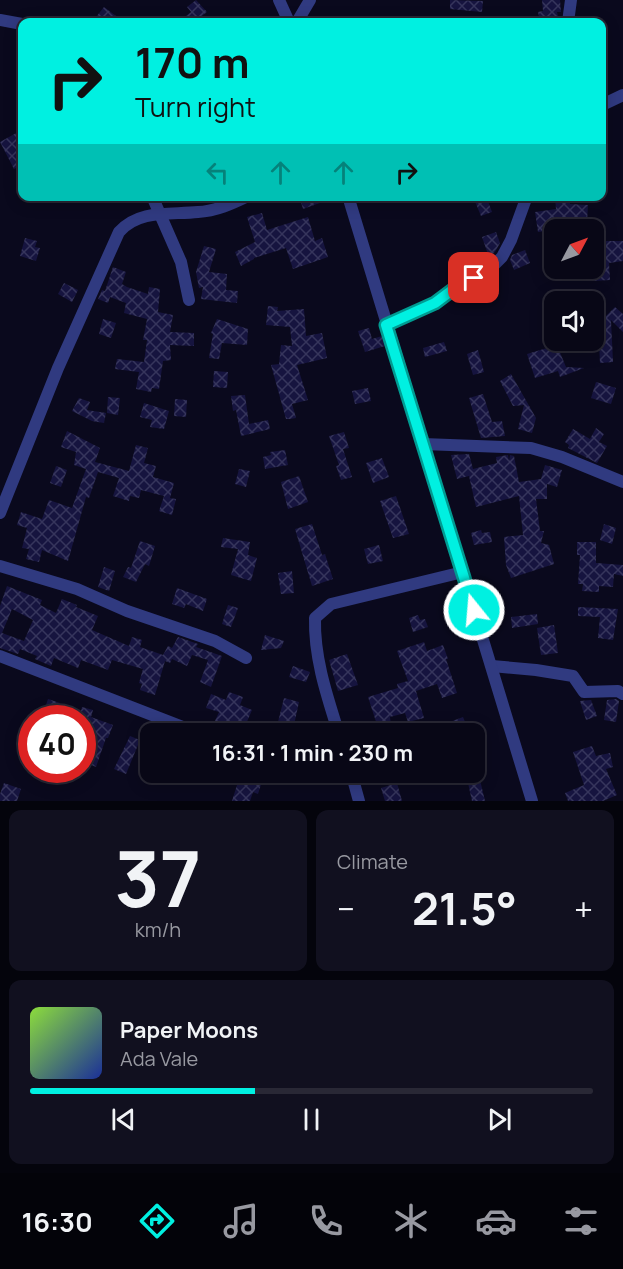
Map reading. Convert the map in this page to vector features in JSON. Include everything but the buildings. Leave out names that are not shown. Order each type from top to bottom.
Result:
[{"type":"street","points":[[279,0],[287,18]]},
{"type":"street","points":[[299,18],[310,0]]},
{"type":"street","points":[[569,18],[571,0]]},
{"type":"street","points":[[0,20],[18,23]]},
{"type":"street","points":[[606,103],[623,95]]},
{"type":"street","points":[[154,201],[181,262],[189,300]]},
{"type":"street","points":[[0,513],[58,368],[119,232],[130,222],[158,213],[200,212],[238,201]]},
{"type":"street","points":[[349,201],[532,801]]},
{"type":"street","points":[[386,325],[435,303],[459,285],[489,270],[502,257],[511,240],[524,201]]},
{"type":"street","points":[[423,444],[531,448],[562,457],[623,482]]},
{"type":"street","points":[[0,566],[77,589],[127,611],[215,641],[246,657]]},
{"type":"street","points":[[336,723],[326,693],[315,641],[315,618],[331,604],[463,572]]},
{"type":"street","points":[[0,656],[173,723]]},
{"type":"street","points":[[492,666],[573,676],[584,692],[618,691],[623,694]]},
{"type":"street","points":[[354,783],[360,801]]},
{"type":"route","points":[[474,278],[459,285],[435,303],[386,325],[474,610]]}]
